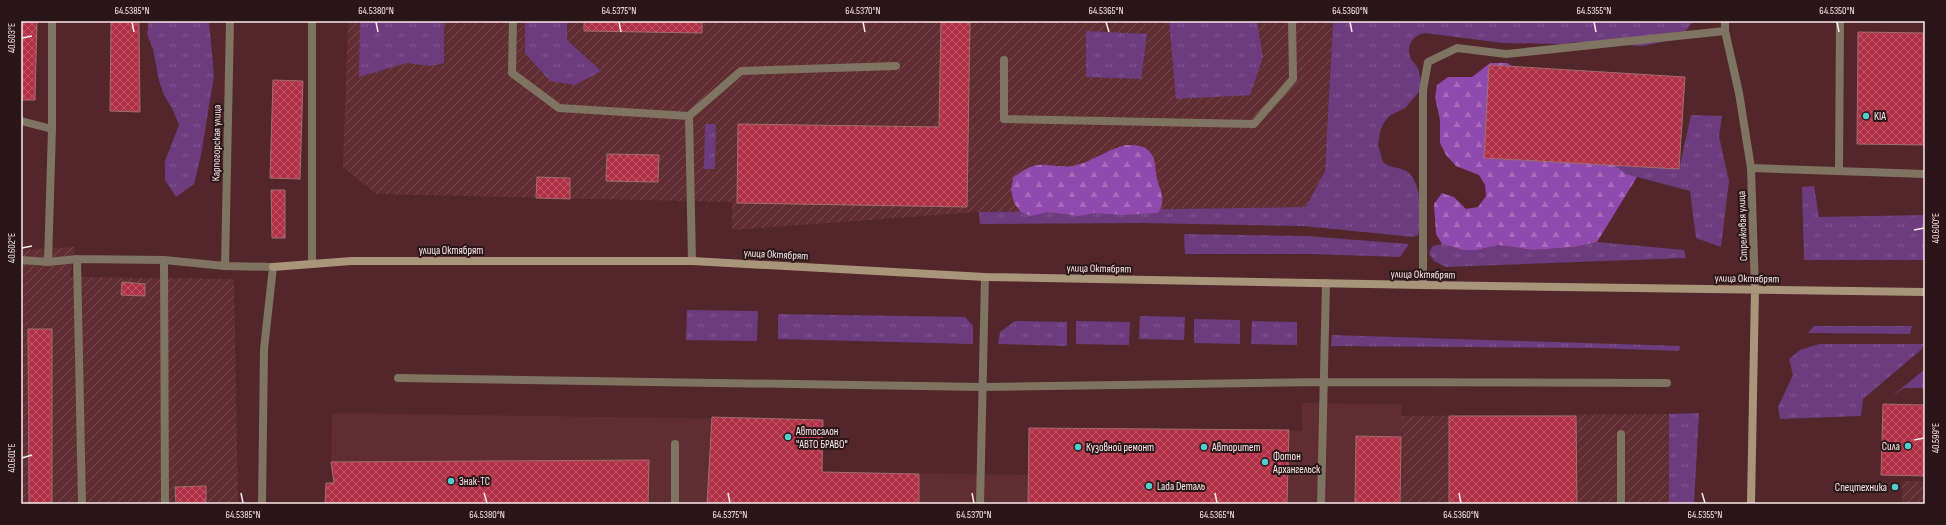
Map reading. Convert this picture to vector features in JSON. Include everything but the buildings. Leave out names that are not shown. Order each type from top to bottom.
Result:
[{"type":"street","points":[[48,262],[52,129],[52,21]]},
{"type":"street","name":"Карпогорская улица","points":[[225,266],[230,21]]},
{"type":"street","points":[[312,21],[312,264]]},
{"type":"street","points":[[513,21],[512,73],[558,108],[689,116],[741,71],[896,66]]},
{"type":"street","points":[[1004,60],[1004,119],[1254,124],[1293,79],[1292,21]]},
{"type":"street","name":"Стрелковая улица","points":[[1725,21],[1725,31],[1739,93],[1751,168],[1755,290],[1751,504]]},
{"type":"street","points":[[1839,170],[1840,21]]},
{"type":"street","points":[[1423,285],[1423,90],[1428,62],[1457,48],[1506,54],[1725,31]]},
{"type":"street","points":[[689,116],[692,260]]},
{"type":"street","points":[[21,121],[52,129]]},
{"type":"street","points":[[1751,168],[1925,174]]},
{"type":"street","points":[[78,258],[82,504]]},
{"type":"street","points":[[21,260],[48,262],[78,258],[164,260],[225,266],[273,267],[264,349],[262,504]]},
{"type":"street","points":[[164,260],[165,504]]},
{"type":"street","name":"улица Октябрят","points":[[273,267],[351,261],[692,260],[985,277],[1925,292]]},
{"type":"street","points":[[980,504],[985,277]]},
{"type":"street","points":[[1321,504],[1326,283]]},
{"type":"street","points":[[398,378],[982,387],[1323,382],[1667,383]]},
{"type":"street","points":[[1621,504],[1622,434]]},
{"type":"street","points":[[675,444],[675,504]]},
{"type":"shaded area","points":[[348,21],[1333,21],[1325,171],[1306,207],[979,212],[732,230],[732,202],[376,194],[343,167]]},
{"type":"shaded area","points":[[75,247],[70,277],[234,279],[238,504],[21,504],[21,250]]},
{"type":"shaded area","points":[[1302,403],[1402,404],[1400,504],[325,504],[326,483],[334,483],[331,462],[332,413],[823,420],[822,472],[1028,475],[1029,428],[1302,431]]},
{"type":"shaded area","points":[[1669,414],[1669,504],[1400,504],[1401,416]]},
{"type":"shaded area","points":[[1902,481],[1925,481],[1925,504],[1902,504]]},
{"type":"green space","points":[[149,21],[209,21],[214,76],[201,155],[194,184],[176,197],[165,180],[165,161],[179,125],[172,108],[164,95],[159,81],[153,49],[147,34]]},
{"type":"green space","points":[[360,21],[444,21],[444,63],[431,66],[407,63],[359,77]]},
{"type":"green space","points":[[525,21],[567,21],[567,40],[601,71],[575,85],[550,81],[525,53]]},
{"type":"green space","points":[[1169,21],[1257,21],[1263,57],[1250,95],[1176,99]]},
{"type":"green space","points":[[1333,21],[1654,21],[1692,23],[1684,33],[1676,39],[1643,46],[1574,42],[1563,44],[1502,43],[1425,33],[1417,36],[1411,42],[1409,54],[1419,72],[1420,91],[1405,108],[1389,116],[1383,124],[1378,145],[1383,162],[1406,171],[1415,183],[1418,191],[1421,211],[1420,228],[1418,235],[1414,237],[1303,226],[1142,223],[980,224],[979,212],[1306,207],[1325,171]]},
{"type":"green space","points":[[1086,31],[1147,34],[1141,79],[1086,77]]},
{"type":"green space","points":[[1490,63],[1507,63],[1512,66],[1490,65],[1626,174],[1637,177],[1597,242],[1575,247],[1533,250],[1498,245],[1477,250],[1463,250],[1442,244],[1436,234],[1434,204],[1442,193],[1454,197],[1466,209],[1478,207],[1486,196],[1485,185],[1479,175],[1456,166],[1446,155],[1440,143],[1440,120],[1435,97],[1437,85],[1448,77],[1472,77]]},
{"type":"green space","points":[[1691,115],[1722,116],[1719,136],[1729,181],[1721,247],[1696,238],[1690,191],[1626,174],[1615,165],[1679,169]]},
{"type":"green space","points":[[705,124],[716,124],[715,169],[704,169]]},
{"type":"green space","points":[[1126,145],[1138,146],[1147,149],[1153,156],[1157,179],[1162,194],[1161,208],[1158,213],[1124,215],[1094,213],[1079,216],[1048,212],[1031,216],[1021,212],[1014,203],[1011,190],[1013,178],[1023,171],[1039,165],[1070,166],[1080,164]]},
{"type":"green space","points":[[1814,186],[1819,217],[1925,215],[1925,260],[1804,260],[1802,187]]},
{"type":"green space","points":[[1184,234],[1306,236],[1409,244],[1400,257],[1313,254],[1185,254]]},
{"type":"green space","points":[[1597,242],[1684,250],[1686,258],[1446,267],[1434,261],[1429,253],[1433,246],[1442,244],[1463,250],[1477,250],[1498,245],[1533,250],[1575,247]]},
{"type":"green space","points":[[687,310],[758,311],[757,341],[686,340]]},
{"type":"green space","points":[[778,314],[965,317],[973,326],[973,344],[778,339]]},
{"type":"green space","points":[[1140,316],[1185,317],[1184,340],[1139,339]]},
{"type":"green space","points":[[1194,319],[1240,320],[1240,344],[1194,343]]},
{"type":"green space","points":[[1015,321],[1067,322],[1067,346],[998,344],[1000,332]]},
{"type":"green space","points":[[1076,321],[1130,322],[1129,345],[1076,344]]},
{"type":"green space","points":[[1252,321],[1297,322],[1297,345],[1251,344]]},
{"type":"green space","points":[[1814,326],[1912,326],[1910,334],[1808,333]]},
{"type":"green space","points":[[1332,335],[1680,346],[1679,351],[1595,348],[1331,346]]},
{"type":"green space","points":[[1819,344],[1923,344],[1922,349],[1863,399],[1861,416],[1780,419],[1778,407],[1793,375],[1789,359],[1800,350]]},
{"type":"green space","points":[[1925,369],[1925,388],[1904,388],[1891,397]]},
{"type":"green space","points":[[1699,413],[1694,504],[1669,504],[1669,414]]},
{"type":"place","name":"KIA","points":[[1866,116]]},
{"type":"place","name":"Автосалон \"АВТО БРАВО\"","points":[[788,437]]},
{"type":"place","name":"Сила","points":[[1908,446]]},
{"type":"place","name":"Кузовной ремонт","points":[[1078,447]]},
{"type":"place","name":"Авторитет","points":[[1204,447]]},
{"type":"place","name":"Фотон Архангельск","points":[[1265,462]]},
{"type":"place","name":"Знак-ТС","points":[[451,481]]},
{"type":"place","name":"Lada Dеталь","points":[[1149,486]]},
{"type":"place","name":"Спецтехника","points":[[1895,487]]}]
